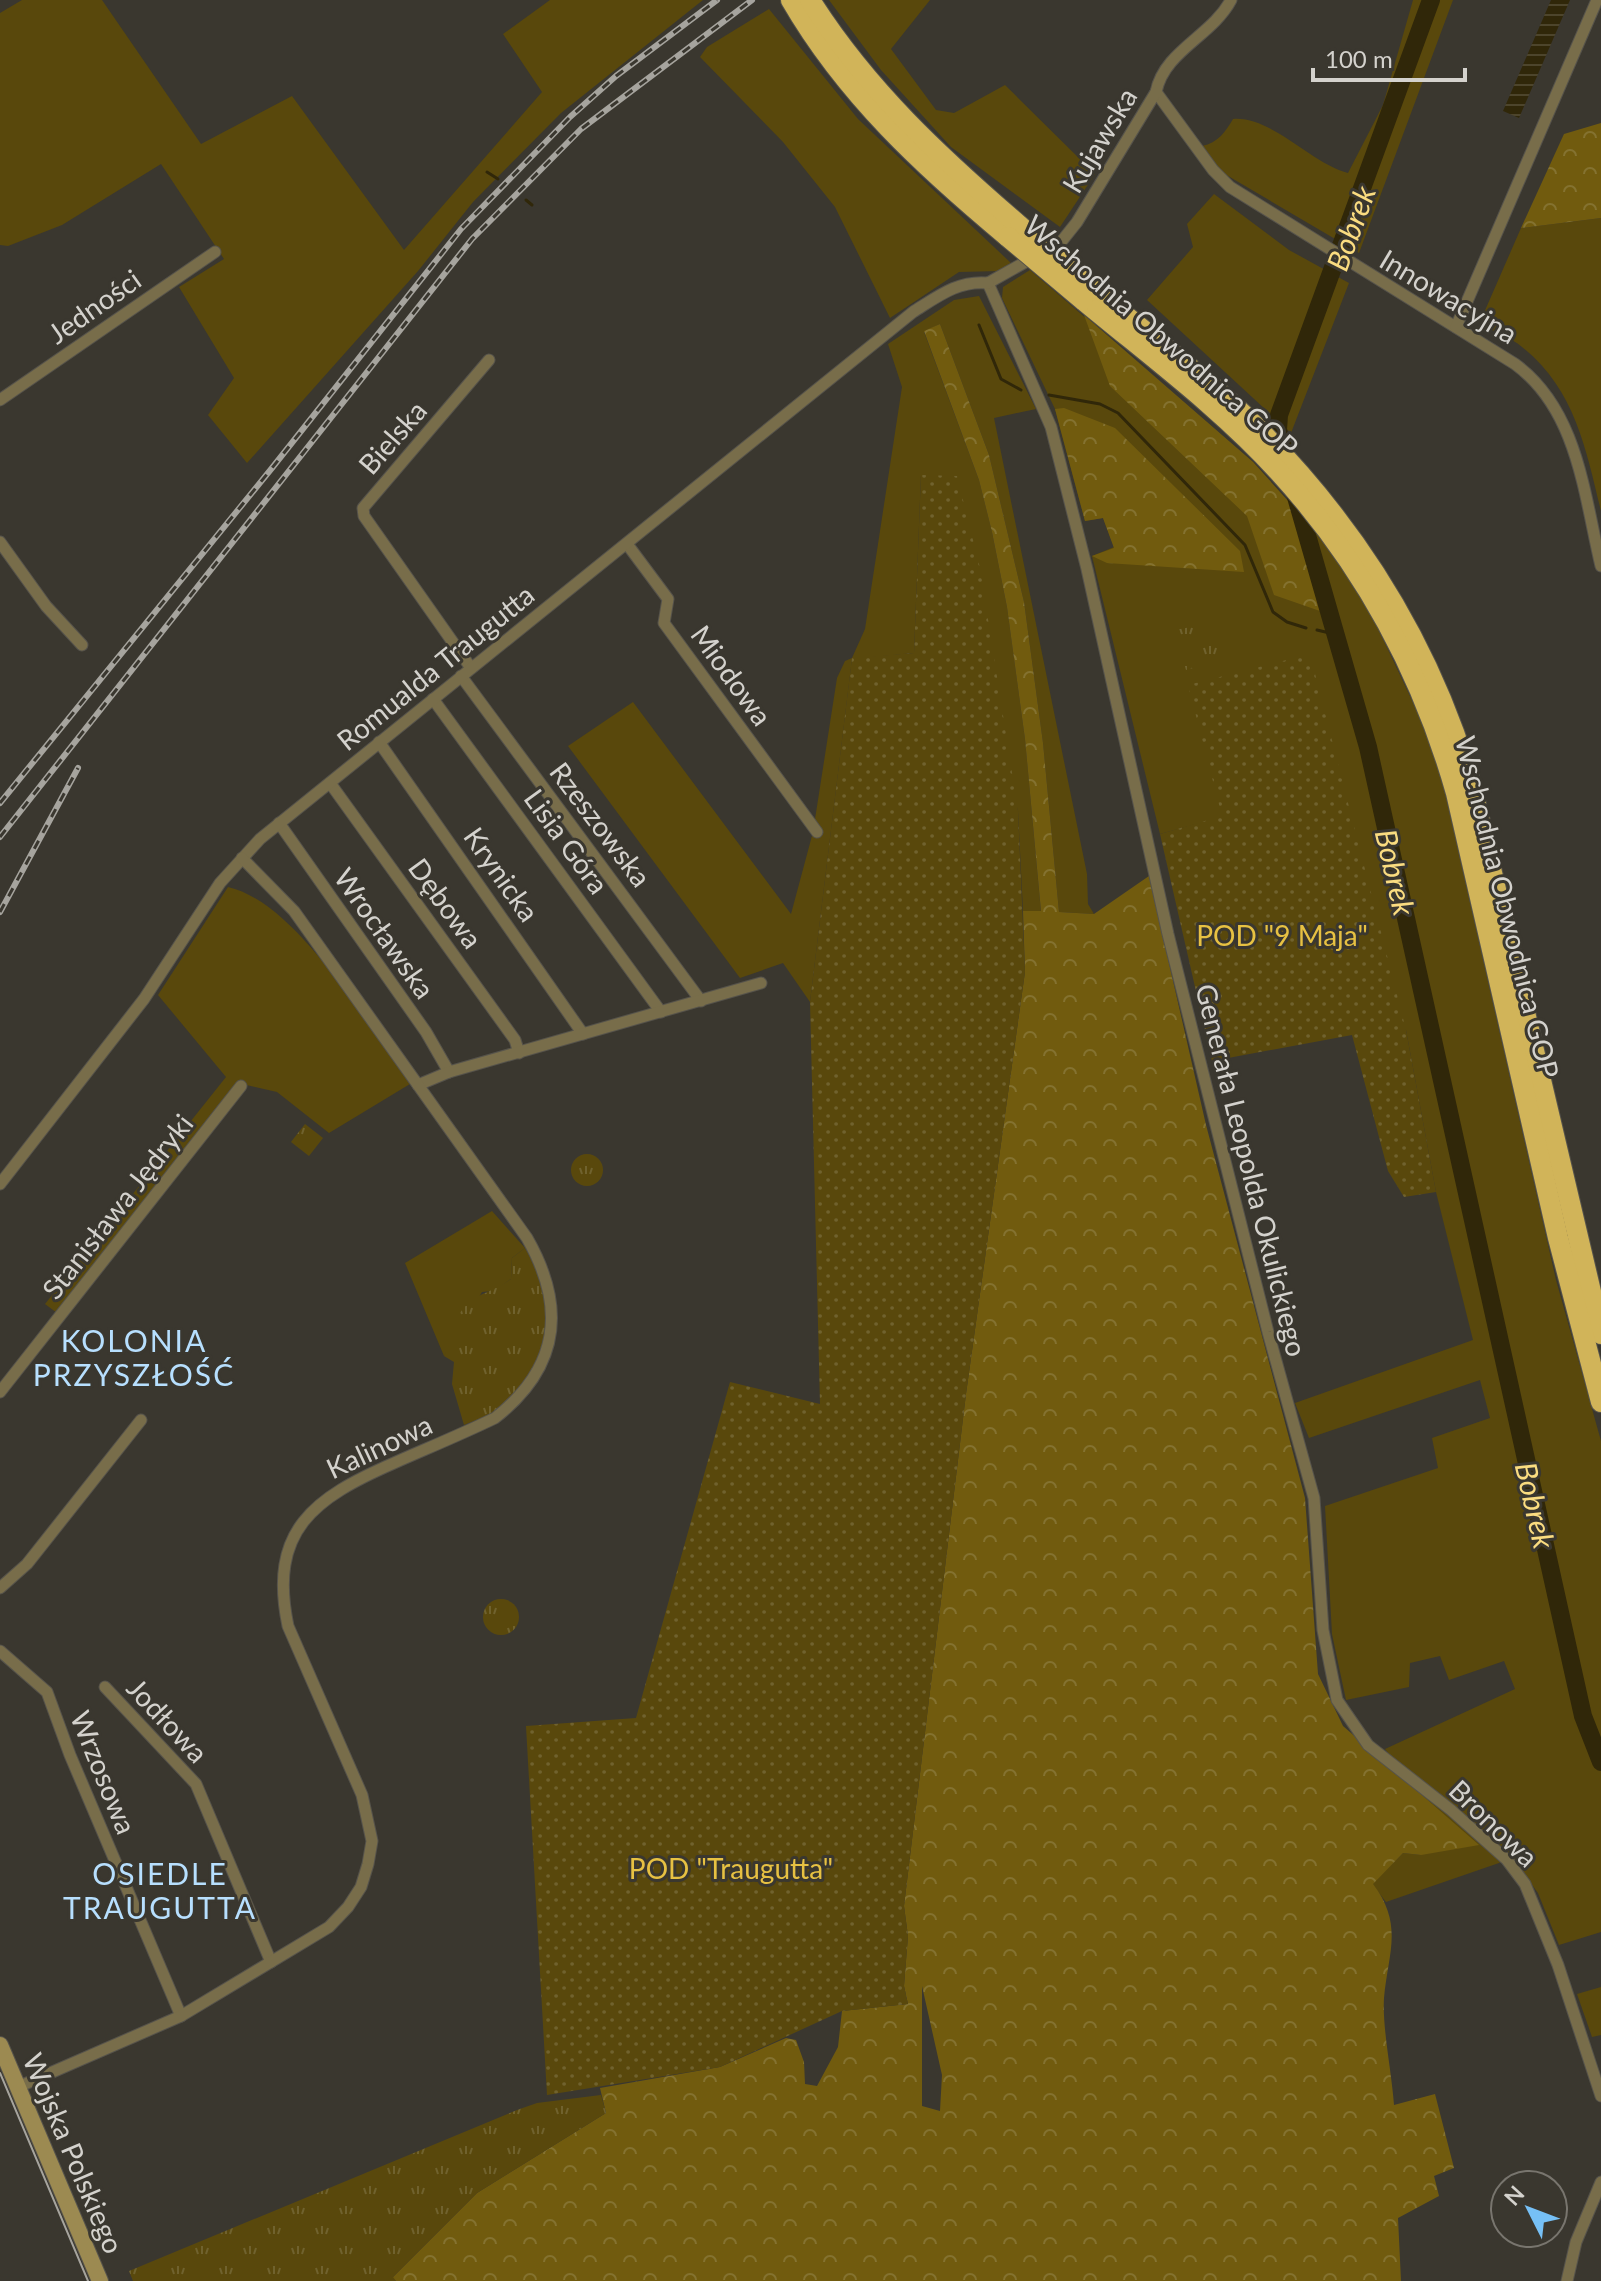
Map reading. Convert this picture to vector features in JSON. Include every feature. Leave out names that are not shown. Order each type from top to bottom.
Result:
[{"type":"highway","name":"Wschodnia Obwodnica GOP","points":[[798,1],[903,122],[1014,231],[1090,296],[1254,447],[1332,535],[1400,647],[1444,752],[1558,1238],[1601,1402]]},
{"type":"highway","name":"Wschodnia Obwodnica GOP","points":[[1090,296],[1243,415],[1335,512],[1405,619],[1446,706],[1462,753],[1601,1334]]},
{"type":"highway","points":[[1569,1208],[1601,1293]]},
{"type":"main road","name":"Wojska Polskiego","points":[[0,2045],[100,2281]]},
{"type":"street","name":"Kujawska","points":[[988,283],[1061,242],[1077,222],[1156,92],[1158,79],[1177,55],[1221,15],[1231,0]]},
{"type":"street","points":[[1456,327],[1474,292],[1597,0]]},
{"type":"street","name":"Innowacyjna","points":[[1156,92],[1213,170],[1230,187],[1352,266],[1525,371],[1555,404],[1571,443],[1601,566]]},
{"type":"street","name":"Jedności","points":[[0,400],[215,252]]},
{"type":"street","name":"Romualda Traugutta","points":[[0,1184],[144,999],[220,883],[279,823],[913,312],[952,288],[972,281],[988,283]]},
{"type":"street","name":"Generała Leopolda Okulickiego","points":[[988,283],[1051,427],[1087,569],[1168,934],[1268,1332],[1314,1498],[1328,1668],[1337,1700],[1368,1745]]},
{"type":"street","name":"Bielska","points":[[471,668],[364,516],[363,508],[489,360]]},
{"type":"street","points":[[0,542],[46,606],[82,645]]},
{"type":"street","name":"Miodowa","points":[[627,544],[668,599],[664,623],[817,832]]},
{"type":"street","name":"Rzeszowska","points":[[461,676],[701,1001]]},
{"type":"street","name":"Lisia Góra","points":[[433,699],[661,1012]]},
{"type":"street","name":"Krynicka","points":[[379,742],[583,1034]]},
{"type":"street","name":"Dębowa","points":[[330,783],[515,1040],[519,1053]]},
{"type":"street","name":"Wrocławska","points":[[279,823],[426,1032],[449,1072]]},
{"type":"street","name":"Kalinowa","points":[[18,2087],[181,2016],[329,1927],[348,1907],[361,1887],[372,1841],[362,1795],[288,1626],[283,1575],[290,1542],[310,1510],[338,1490],[495,1418],[516,1402],[533,1383],[545,1359],[550,1335],[549,1287],[541,1263],[294,911],[242,858]]},
{"type":"street","points":[[418,1085],[449,1072],[761,983]]},
{"type":"street","name":"Stanisława Jędryki","points":[[0,1392],[241,1086]]},
{"type":"street","points":[[0,1588],[27,1564],[141,1420]]},
{"type":"street","name":"Wrzosowa","points":[[0,1651],[47,1692],[70,1755],[181,2016]]},
{"type":"street","name":"Jodłowa","points":[[105,1687],[196,1784],[271,1962]]},
{"type":"street","name":"Bronowa","points":[[1368,1745],[1451,1810],[1507,1860],[1525,1884],[1558,1965],[1601,2096]]},
{"type":"street","points":[[1567,2281],[1576,2242],[1601,2182]]},
{"type":"green space","points":[[22,0],[102,0],[201,144],[292,96],[404,250],[542,92],[503,34],[550,0],[703,0],[561,113],[473,202],[418,271],[247,463],[208,415],[234,378],[179,287],[224,259],[161,164],[62,225],[8,246],[0,245],[0,13]]},
{"type":"green space","points":[[829,0],[930,0],[891,49],[936,110],[954,113],[1005,85],[1095,174],[1060,227],[951,147],[881,70]]},
{"type":"green space","points":[[1413,0],[1453,0],[1359,253],[1223,173],[1202,146],[1217,139],[1233,119],[1248,120],[1277,132],[1319,160],[1348,173],[1383,105]]},
{"type":"green space","points":[[769,9],[858,119],[1011,263],[1000,271],[959,272],[890,318],[835,207],[783,142],[700,57],[707,47]]},
{"type":"green space","points":[[1601,123],[1601,218],[1521,228],[1564,134]]},
{"type":"green space","points":[[1214,194],[1289,250],[1349,283],[1291,433],[1147,300],[1193,247],[1187,224]]},
{"type":"green space","points":[[1601,218],[1601,511],[1576,422],[1555,382],[1518,344],[1484,326],[1483,315],[1521,228]]},
{"type":"green space","points":[[1030,270],[1253,462],[1323,540],[1366,603],[1435,749],[1556,1280],[1601,1441],[1601,1932],[1559,1945],[1538,1893],[1510,1855],[1499,1863],[1386,1902],[1372,1884],[1403,1853],[1421,1855],[1411,1783],[1385,1749],[1515,1689],[1504,1661],[1449,1680],[1440,1656],[1410,1663],[1409,1687],[1346,1700],[1332,1634],[1325,1506],[1438,1468],[1432,1438],[1490,1418],[1480,1380],[1309,1438],[1295,1403],[1473,1340],[1436,1192],[1406,1030],[1222,817],[1160,834],[1092,556],[1114,547],[1103,518],[1085,521],[1055,409],[1002,298],[1003,287]]},
{"type":"green space","points":[[979,296],[1036,409],[994,418],[1087,874],[1088,904],[1094,914],[1059,912],[1043,743],[1024,602],[989,455],[940,324],[924,332],[979,480],[1007,607],[1025,739],[1041,912],[1023,911],[1018,811],[921,475],[914,653],[852,659],[810,1002],[783,963],[740,978],[568,746],[633,702],[791,914],[813,832],[837,678],[845,661],[852,658],[865,629],[902,387],[888,344],[954,300]]},
{"type":"green space","points":[[1084,315],[1253,462],[1289,502],[1320,611],[1274,595],[1247,516],[1110,386]]},
{"type":"green space","points":[[940,324],[989,455],[1024,602],[1043,743],[1059,912],[1094,914],[1149,876],[1206,1125],[1305,1498],[1318,1674],[1343,1726],[1479,1845],[1421,1855],[1403,1853],[1373,1884],[1383,1899],[1391,1926],[1384,2010],[1394,2105],[1435,2094],[1454,2168],[1434,2176],[1439,2196],[1398,2218],[1401,2281],[396,2281],[392,2278],[477,2193],[606,2113],[600,2088],[720,2067],[786,2038],[796,2040],[804,2062],[805,2084],[817,2086],[838,2047],[842,2011],[908,2004],[904,1986],[908,1936],[904,1906],[966,1394],[1025,972],[1023,911],[1041,911],[1025,739],[1007,607],[992,532],[979,480],[924,331]],"holes":[[[922,1986],[942,2075],[940,2111],[922,2106]]]},
{"type":"green space","points":[[1064,408],[1115,428],[1240,551],[1244,572],[1107,563],[1092,556],[1114,548],[1103,518],[1085,521],[1055,409]]},
{"type":"green space","name":"POD \"Traugutta\"","points":[[921,475],[957,476],[980,568],[1018,811],[1025,972],[966,1394],[904,1906],[908,1936],[904,1986],[908,2004],[842,2011],[720,2067],[547,2095],[526,1726],[636,1718],[730,1382],[820,1404],[810,1002],[852,658],[914,653]]},
{"type":"green space","points":[[1202,625],[1218,640],[1221,660],[1186,670],[1175,630]]},
{"type":"green space","name":"POD \"9 Maja\"","points":[[1310,654],[1406,1030],[1436,1192],[1404,1197],[1388,1171],[1352,1035],[1212,1061],[1160,834],[1222,816],[1188,685]]},
{"type":"green space","points":[[228,887],[254,898],[305,941],[330,970],[410,1084],[329,1133],[277,1092],[238,1083],[57,1313],[45,1304],[226,1077],[158,995]]},
{"type":"green space","points":[[305,1124],[323,1138],[309,1156],[291,1142]]},
{"type":"green space","points":[[587,1154],[598,1159],[603,1170],[598,1181],[587,1186],[576,1181],[571,1170],[576,1159]]},
{"type":"green space","points":[[492,1211],[525,1248],[512,1258],[511,1279],[494,1291],[482,1292],[444,1356],[405,1263]]},
{"type":"green space","points":[[525,1248],[541,1285],[545,1304],[546,1322],[538,1358],[529,1375],[501,1408],[464,1425],[452,1384],[454,1362],[444,1356],[455,1332],[453,1324],[472,1300],[511,1279],[512,1258]]},
{"type":"green space","points":[[501,1599],[514,1604],[519,1617],[514,1630],[501,1635],[488,1630],[483,1617],[488,1604]]},
{"type":"green space","points":[[1601,1987],[1601,2035],[1592,2037],[1577,1994]]},
{"type":"green space","points":[[601,2095],[606,2113],[477,2193],[393,2277],[396,2281],[133,2281],[129,2271],[517,2110],[537,2103]]},
{"type":"shaded area","points":[[1551,0],[1570,0],[1519,118],[1503,111]]},
{"type":"waterway","name":"Bobrek","points":[[1287,461],[1278,430],[1279,415],[1431,0]]},
{"type":"waterway","points":[[487,172],[498,179]]},
{"type":"waterway","points":[[526,200],[532,205]]},
{"type":"waterway","points":[[979,325],[1001,379],[1021,390]]},
{"type":"waterway","points":[[1049,395],[1100,404],[1118,413],[1245,545],[1273,612],[1287,622],[1306,628]]},
{"type":"waterway","name":"Bobrek","points":[[1294,490],[1368,747],[1583,1716],[1601,1762]]},
{"type":"waterway","points":[[1317,630],[1334,634]]},
{"type":"tram line","points":[[0,2073],[88,2281]]},
{"type":"railway","points":[[0,803],[461,229],[570,117],[616,76],[717,0]]},
{"type":"railway","points":[[0,837],[472,239],[581,129],[752,0]]},
{"type":"railway","points":[[0,912],[78,768]]},
{"type":"district","name":"KOLONIA PRZYSZŁOŚĆ","points":[[134,1357]]},
{"type":"district","name":"OSIEDLE TRAUGUTTA","points":[[160,1890]]}]
